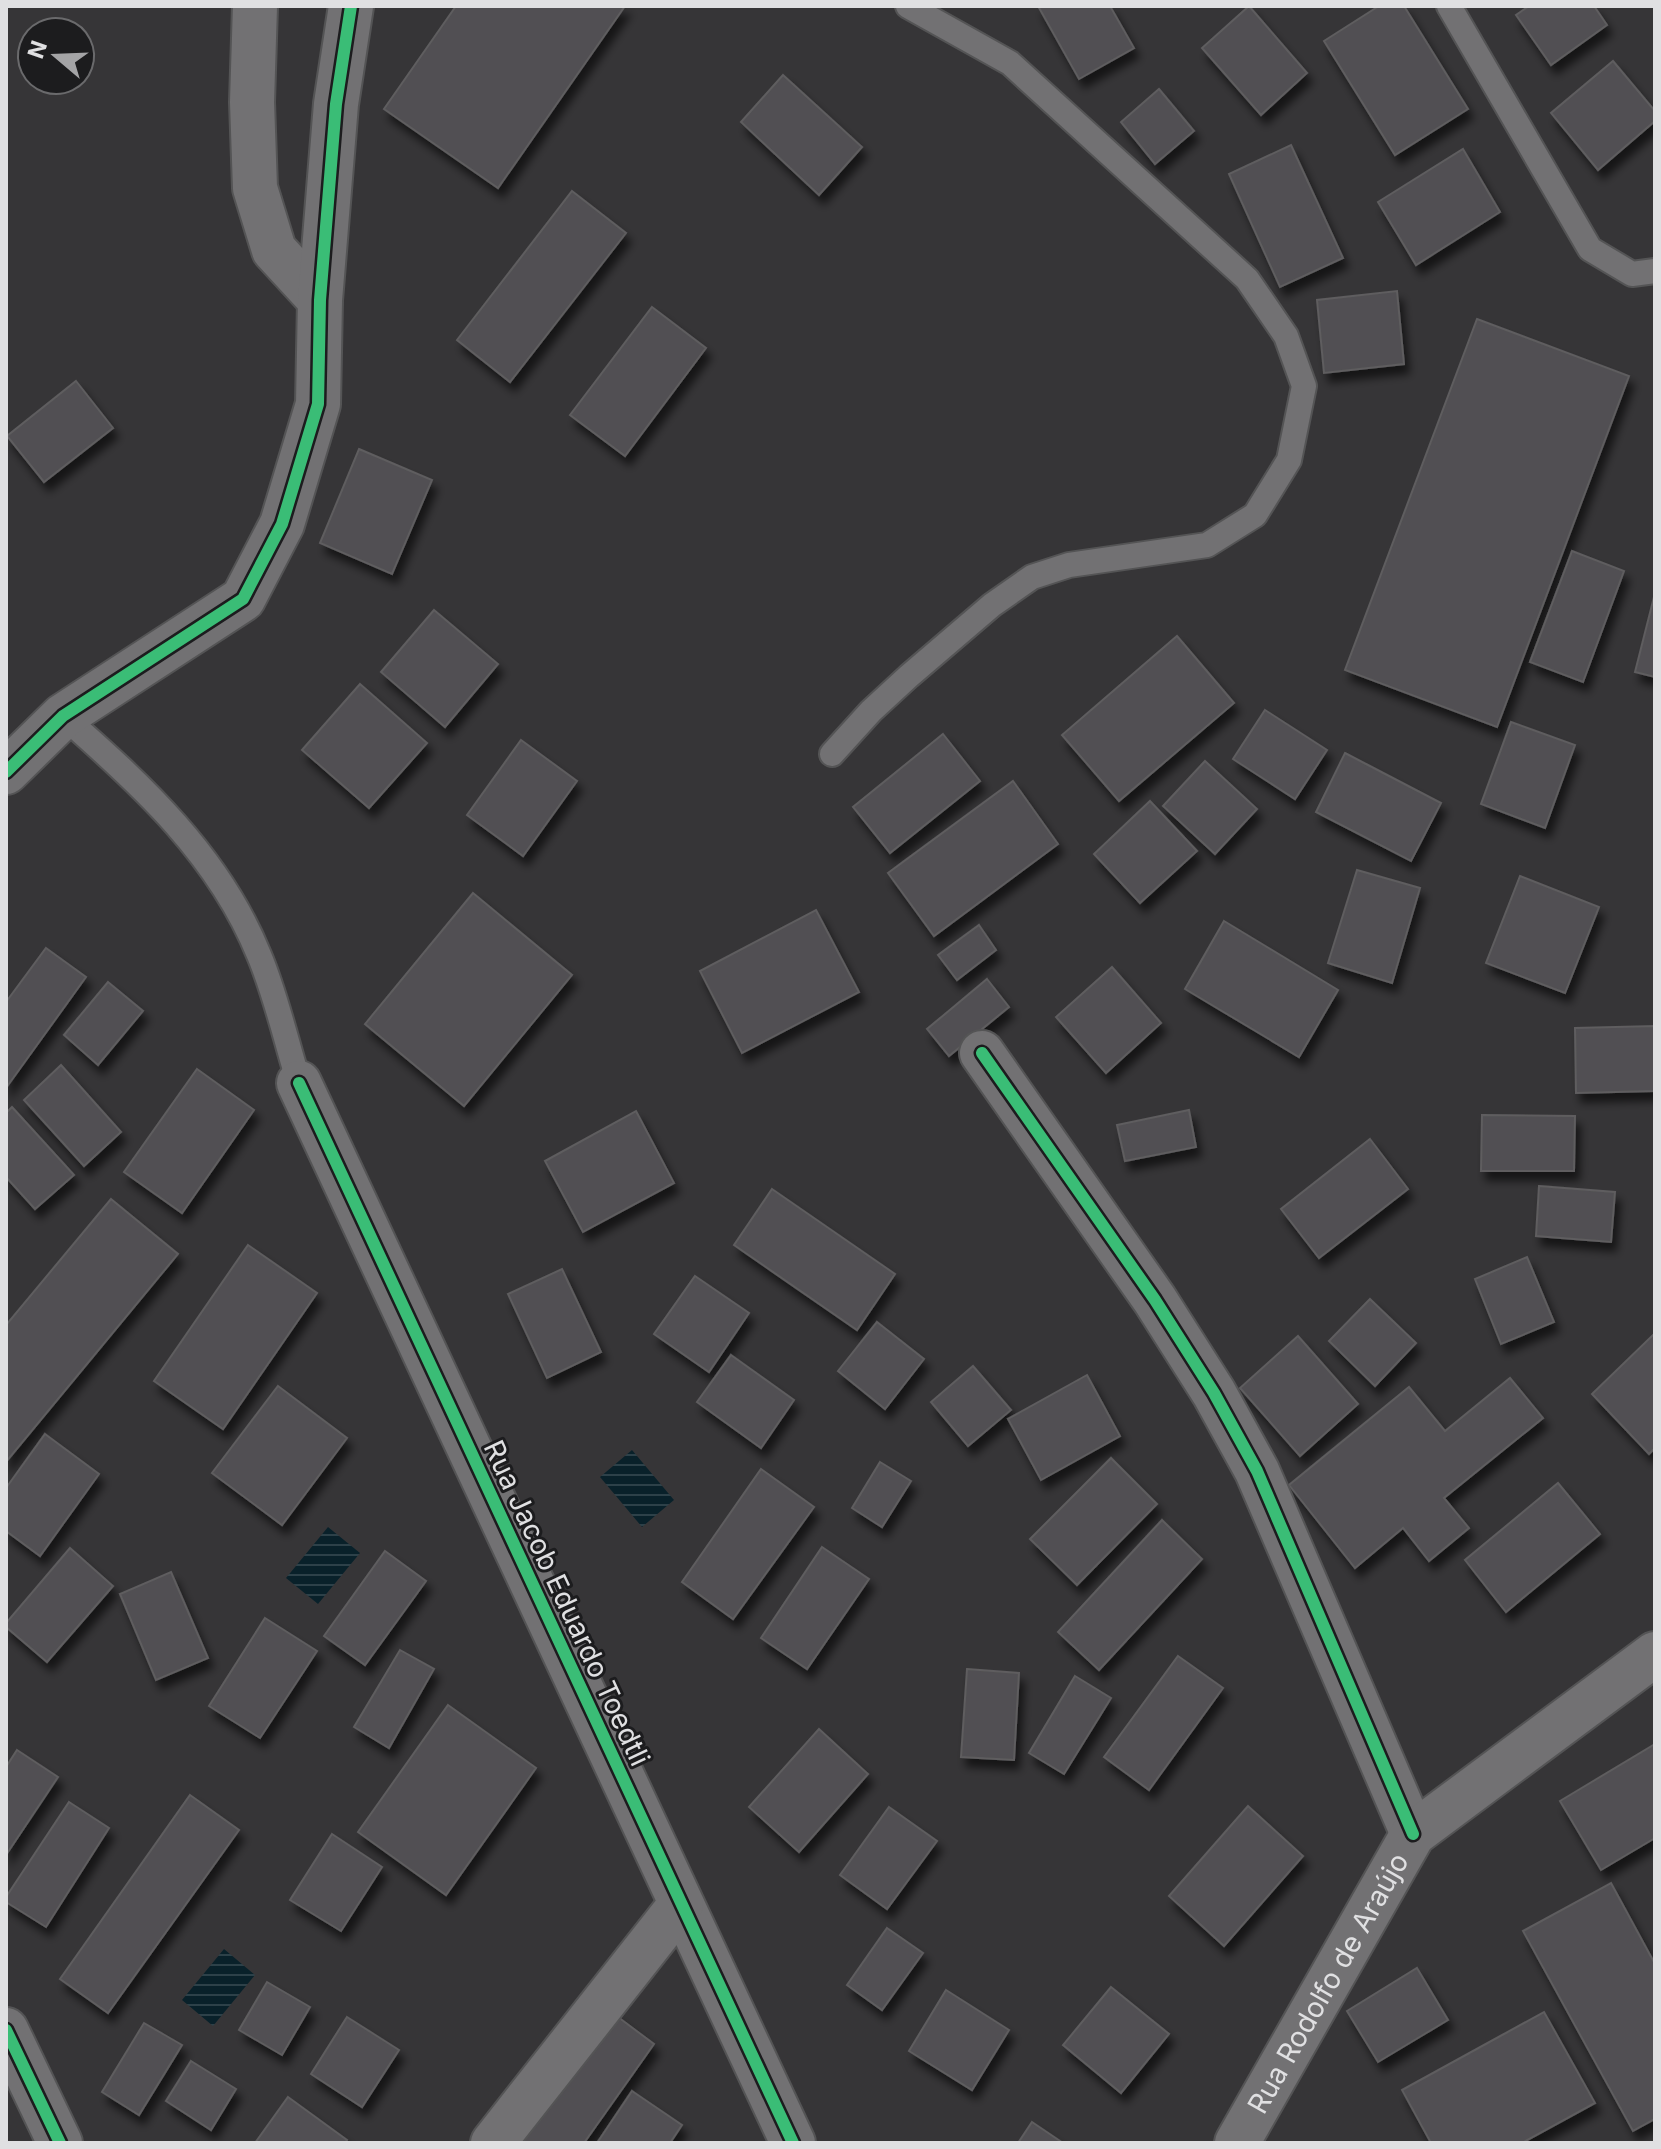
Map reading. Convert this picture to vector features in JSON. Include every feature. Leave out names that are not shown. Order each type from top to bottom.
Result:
[{"type":"street","points":[[255,6],[252,102],[255,188],[274,250],[320,300]]},
{"type":"street","points":[[6,772],[63,716],[243,599],[282,524],[318,404],[320,300],[336,104],[351,6]]},
{"type":"street","points":[[982,1053],[1155,1300],[1214,1393],[1257,1471],[1413,1834]]},
{"type":"street","name":"Rua Jacob Eduardo Toedtli","points":[[299,1083],[793,2143]]},
{"type":"street","name":"Rua Rodolfo de Araújo","points":[[1237,2143],[1413,1834],[1655,1654]]},
{"type":"street","points":[[493,2143],[681,1904]]},
{"type":"street","points":[[6,2030],[60,2143]]},
{"type":"lane","points":[[832,754],[871,711],[909,676],[992,605],[1032,577],[1069,565],[1207,545],[1255,515],[1289,460],[1304,386],[1286,336],[1247,279],[1010,63],[908,6]]},
{"type":"lane","points":[[1449,6],[1590,249],[1632,274],[1655,271]]},
{"type":"lane","points":[[63,716],[132,777],[177,824],[229,892],[260,956],[299,1083]]},
{"type":"water","points":[[632,1450],[674,1500],[642,1527],[600,1477]]},
{"type":"water","points":[[328,1527],[360,1553],[318,1604],[286,1578]]},
{"type":"water","points":[[224,1949],[255,1975],[213,2026],[182,2000]]},
{"type":"building","points":[[456,6],[625,6],[498,188],[384,109]]},
{"type":"building","points":[[1038,6],[1110,6],[1134,48],[1079,79]]},
{"type":"building","points":[[1249,6],[1307,73],[1261,115],[1202,48]]},
{"type":"building","points":[[1379,6],[1404,6],[1468,109],[1395,155],[1324,41]]},
{"type":"building","points":[[1529,6],[1594,6],[1607,25],[1551,65],[1516,15]]},
{"type":"building","points":[[1613,61],[1655,111],[1655,121],[1598,170],[1551,113]]},
{"type":"building","points":[[783,75],[862,147],[819,195],[741,122]]},
{"type":"building","points":[[1159,89],[1194,131],[1155,164],[1121,122]]},
{"type":"building","points":[[1291,145],[1343,258],[1280,287],[1229,174]]},
{"type":"building","points":[[1463,149],[1500,212],[1416,265],[1378,202]]},
{"type":"building","points":[[572,191],[626,233],[510,382],[457,340]]},
{"type":"building","points":[[1397,291],[1404,364],[1324,373],[1317,300]]},
{"type":"building","points":[[652,307],[706,348],[625,456],[570,415]]},
{"type":"building","points":[[1477,319],[1629,376],[1497,727],[1345,670]]},
{"type":"building","points":[[76,381],[113,428],[44,482],[7,436]]},
{"type":"building","points":[[359,449],[432,480],[392,574],[320,543]]},
{"type":"building","points":[[1572,551],[1624,571],[1583,682],[1530,662]]},
{"type":"building","points":[[1655,593],[1655,677],[1635,672]]},
{"type":"building","points":[[434,610],[498,664],[445,727],[381,672]]},
{"type":"building","points":[[1177,636],[1234,703],[1119,801],[1062,735]]},
{"type":"building","points":[[360,684],[427,743],[369,808],[302,750]]},
{"type":"building","points":[[1265,710],[1327,750],[1295,799],[1233,759]]},
{"type":"building","points":[[1511,722],[1575,745],[1545,828],[1481,804]]},
{"type":"building","points":[[943,734],[980,781],[890,853],[853,807]]},
{"type":"building","points":[[521,740],[577,781],[523,856],[467,815]]},
{"type":"building","points":[[1345,753],[1441,803],[1411,861],[1316,812]]},
{"type":"building","points":[[1205,761],[1257,809],[1215,854],[1163,806]]},
{"type":"building","points":[[1013,781],[1058,844],[934,936],[888,873]]},
{"type":"building","points":[[1150,801],[1197,851],[1140,903],[1094,854]]},
{"type":"building","points":[[1357,870],[1420,888],[1392,983],[1328,963]]},
{"type":"building","points":[[1520,876],[1599,907],[1565,993],[1486,963]]},
{"type":"building","points":[[473,893],[572,975],[464,1106],[365,1024]]},
{"type":"building","points":[[816,910],[859,992],[742,1053],[700,971]]},
{"type":"building","points":[[1224,921],[1338,990],[1299,1057],[1185,989]]},
{"type":"building","points":[[979,925],[996,950],[957,980],[938,955]]},
{"type":"building","points":[[46,948],[86,977],[6,1088],[6,1002]]},
{"type":"building","points":[[1112,967],[1161,1023],[1106,1073],[1056,1017]]},
{"type":"building","points":[[987,979],[1009,1007],[949,1056],[927,1029]]},
{"type":"building","points":[[108,982],[143,1011],[98,1065],[64,1035]]},
{"type":"building","points":[[1655,1026],[1655,1091],[1576,1093],[1575,1028]]},
{"type":"building","points":[[61,1065],[121,1132],[84,1166],[24,1100]]},
{"type":"building","points":[[197,1069],[254,1110],[182,1213],[124,1172]]},
{"type":"building","points":[[12,1107],[74,1175],[35,1209],[6,1177],[6,1113]]},
{"type":"building","points":[[1189,1110],[1196,1147],[1125,1161],[1117,1125]]},
{"type":"building","points":[[636,1111],[674,1183],[583,1232],[545,1161]]},
{"type":"building","points":[[1482,1115],[1575,1116],[1574,1171],[1481,1171]]},
{"type":"building","points":[[1370,1139],[1408,1189],[1319,1258],[1281,1209]]},
{"type":"building","points":[[1539,1186],[1615,1192],[1611,1242],[1536,1236]]},
{"type":"building","points":[[772,1189],[895,1274],[857,1330],[734,1245]]},
{"type":"building","points":[[111,1199],[178,1254],[6,1462],[6,1325]]},
{"type":"building","points":[[248,1245],[317,1293],[223,1429],[154,1381]]},
{"type":"building","points":[[1527,1257],[1554,1322],[1501,1344],[1475,1279]]},
{"type":"building","points":[[562,1269],[601,1352],[547,1378],[508,1294]]},
{"type":"building","points":[[695,1276],[749,1313],[709,1372],[654,1334]]},
{"type":"building","points":[[1370,1299],[1416,1343],[1375,1386],[1329,1341]]},
{"type":"building","points":[[877,1322],[924,1359],[885,1409],[838,1371]]},
{"type":"building","points":[[1655,1333],[1655,1448],[1649,1454],[1592,1394]]},
{"type":"building","points":[[1298,1336],[1358,1404],[1300,1456],[1240,1388]]},
{"type":"building","points":[[731,1355],[794,1400],[761,1448],[697,1402]]},
{"type":"building","points":[[973,1366],[1011,1410],[968,1446],[931,1402]]},
{"type":"building","points":[[1087,1375],[1120,1436],[1041,1480],[1008,1419]]},
{"type":"building","points":[[1510,1378],[1543,1418],[1444,1498],[1469,1528],[1429,1561],[1403,1528],[1355,1568],[1289,1485],[1409,1387],[1445,1431]]},
{"type":"building","points":[[278,1386],[347,1438],[282,1525],[212,1473]]},
{"type":"building","points":[[45,1434],[99,1474],[40,1556],[6,1531],[6,1488]]},
{"type":"building","points":[[1111,1458],[1157,1504],[1077,1585],[1030,1539]]},
{"type":"building","points":[[880,1462],[911,1481],[882,1527],[852,1508]]},
{"type":"building","points":[[761,1469],[814,1507],[733,1619],[682,1582]]},
{"type":"building","points":[[1558,1483],[1600,1534],[1506,1612],[1465,1560]]},
{"type":"building","points":[[1162,1520],[1202,1559],[1099,1670],[1058,1632]]},
{"type":"building","points":[[822,1547],[869,1579],[807,1669],[761,1638]]},
{"type":"building","points":[[70,1548],[113,1586],[47,1662],[6,1627],[6,1623]]},
{"type":"building","points":[[385,1551],[426,1581],[365,1665],[324,1636]]},
{"type":"building","points":[[171,1572],[208,1658],[156,1680],[120,1594]]},
{"type":"building","points":[[265,1618],[317,1651],[260,1738],[209,1706]]},
{"type":"building","points":[[400,1650],[434,1669],[389,1748],[354,1727]]},
{"type":"building","points":[[1178,1656],[1223,1688],[1149,1790],[1104,1757]]},
{"type":"building","points":[[967,1669],[1019,1673],[1014,1760],[961,1757]]},
{"type":"building","points":[[1075,1676],[1111,1698],[1064,1774],[1029,1753]]},
{"type":"building","points":[[448,1705],[536,1768],[446,1895],[358,1832]]},
{"type":"building","points":[[819,1729],[868,1774],[799,1852],[749,1807]]},
{"type":"building","points":[[1655,1744],[1655,1838],[1601,1870],[1560,1801]]},
{"type":"building","points":[[17,1750],[58,1777],[6,1855],[6,1767]]},
{"type":"building","points":[[190,1795],[239,1830],[108,2013],[60,1979]]},
{"type":"building","points":[[69,1802],[109,1828],[46,1927],[6,1902],[6,1897]]},
{"type":"building","points":[[1248,1806],[1303,1856],[1224,1946],[1169,1896]]},
{"type":"building","points":[[889,1807],[937,1841],[887,1909],[840,1875]]},
{"type":"building","points":[[332,1834],[382,1867],[341,1931],[290,1900]]},
{"type":"building","points":[[1611,1883],[1655,1964],[1655,2119],[1633,2131],[1523,1931]]},
{"type":"building","points":[[887,1928],[923,1953],[882,2010],[847,1985]]},
{"type":"building","points":[[1417,1968],[1448,2020],[1378,2062],[1347,2011]]},
{"type":"building","points":[[267,1982],[310,2007],[282,2055],[239,2030]]},
{"type":"building","points":[[1111,1987],[1169,2034],[1121,2093],[1063,2045]]},
{"type":"building","points":[[946,1990],[1009,2030],[972,2090],[909,2051]]},
{"type":"building","points":[[610,2011],[654,2044],[584,2143],[516,2143]]},
{"type":"building","points":[[1544,2012],[1595,2103],[1522,2143],[1431,2143],[1402,2090]]},
{"type":"building","points":[[347,2017],[399,2050],[362,2107],[311,2074]]},
{"type":"building","points":[[144,2023],[182,2045],[139,2115],[102,2092]]},
{"type":"building","points":[[191,2061],[236,2089],[211,2130],[166,2101]]},
{"type":"building","points":[[632,2091],[682,2125],[670,2143],[597,2143]]},
{"type":"building","points":[[288,2097],[347,2140],[345,2143],[255,2143]]},
{"type":"building","points":[[1032,2122],[1063,2143],[1018,2143]]},
{"type":"cycle path","points":[[6,772],[63,716],[243,599],[282,524],[318,404],[320,300],[336,104],[351,6]]},
{"type":"cycle path","points":[[982,1053],[1155,1300],[1214,1393],[1257,1471],[1413,1834]]},
{"type":"cycle path","points":[[299,1083],[793,2143]]},
{"type":"cycle path","points":[[6,2030],[60,2143]]}]
